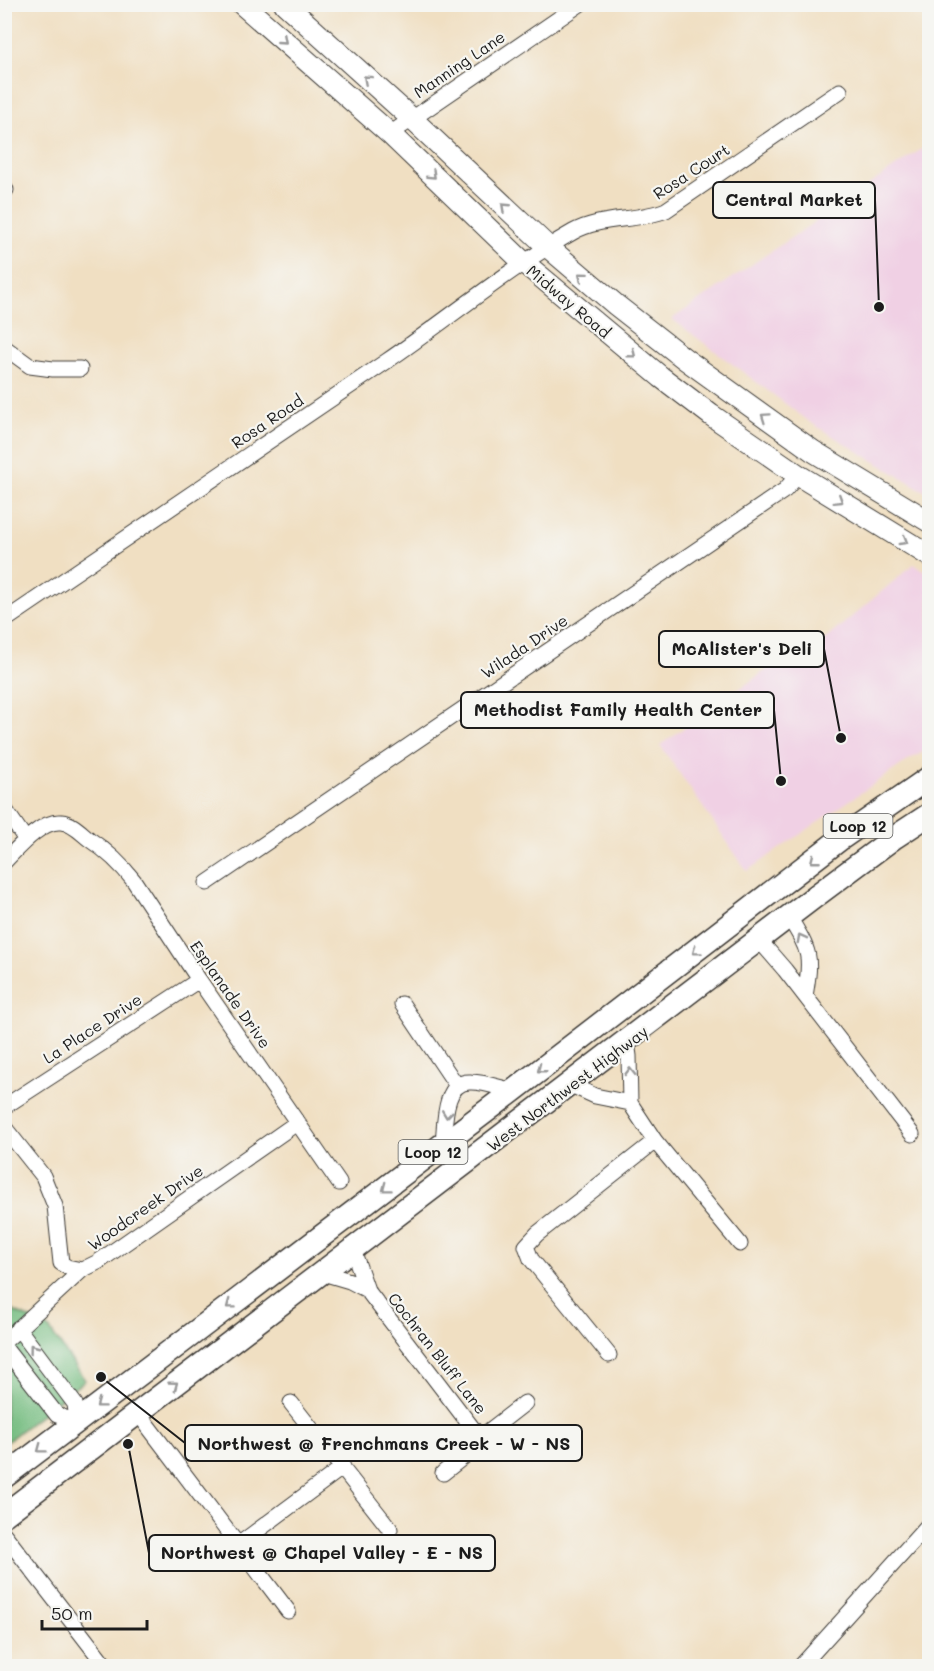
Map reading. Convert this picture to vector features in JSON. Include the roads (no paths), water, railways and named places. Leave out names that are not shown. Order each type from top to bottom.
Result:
[{"type":"main road","name":"Midway Road","points":[[242,4],[390,134],[524,262],[661,377],[711,415],[798,475],[930,556]]},
{"type":"main road","name":"Midway Road","points":[[285,4],[548,247],[616,306],[813,451],[930,522]]},
{"type":"main road","points":[[798,475],[813,451]]},
{"type":"main road","name":"West Northwest Highway","points":[[4,1477],[873,815],[930,777]]},
{"type":"main road","name":"West Northwest Highway","points":[[4,1515],[571,1085],[817,895],[930,814]]},
{"type":"main road","points":[[817,895],[831,872],[847,854],[874,831],[876,825],[873,815]]},
{"type":"main road","points":[[742,915],[759,940]]},
{"type":"main road","points":[[77,1422],[95,1446]]},
{"type":"street","name":"Manning Lane","points":[[390,134],[580,4]]},
{"type":"street","name":"Rosa Court","points":[[548,247],[587,226],[651,216],[666,210],[840,91]]},
{"type":"street","name":"Rosa Road","points":[[4,621],[379,366],[548,247]]},
{"type":"street","points":[[4,347],[30,366],[80,369]]},
{"type":"street","name":"Wilada Drive","points":[[207,883],[775,496],[790,485],[798,475]]},
{"type":"street","points":[[4,808],[26,840],[4,862]]},
{"type":"street","name":"Esplanade Drive","points":[[26,840],[44,827],[61,822],[74,826],[122,865],[339,1183]]},
{"type":"street","points":[[789,917],[805,944],[810,961],[805,996]]},
{"type":"street","points":[[759,940],[912,1134]]},
{"type":"street","name":"La Place Drive","points":[[4,1107],[199,980]]},
{"type":"street","points":[[402,1004],[457,1086]]},
{"type":"street","points":[[627,1042],[630,1103],[655,1141],[740,1244]]},
{"type":"street","points":[[443,1144],[449,1096],[457,1086],[469,1081],[513,1091]]},
{"type":"street","points":[[571,1085],[595,1096],[630,1103]]},
{"type":"street","name":"Woodcreek Drive","points":[[4,1342],[82,1270],[99,1262],[298,1122]]},
{"type":"street","points":[[4,1127],[43,1176],[56,1206],[61,1263],[67,1268],[82,1270]]},
{"type":"street","points":[[609,1355],[531,1259],[526,1246],[537,1234],[655,1141]]},
{"type":"street","name":"Cochran Bluff Lane","points":[[353,1250],[367,1290],[480,1438]]},
{"type":"street","name":"Cochran Bluff Lane","points":[[323,1273],[350,1281],[367,1290]]},
{"type":"street","points":[[4,1347],[57,1415],[77,1422],[75,1404],[18,1329]]},
{"type":"street","name":"Cochran Bluff Lane","points":[[443,1473],[467,1454],[480,1438],[525,1402]]},
{"type":"street","points":[[291,1403],[390,1529]]},
{"type":"street","points":[[138,1413],[288,1611]]},
{"type":"street","points":[[238,1545],[343,1467]]},
{"type":"street","points":[[801,1666],[930,1523]]},
{"type":"street","points":[[4,1534],[106,1666]]},
{"type":"place","name":"Central Market","points":[[879,307]]},
{"type":"place","name":"McAlister's Deli","points":[[841,738]]},
{"type":"place","name":"Methodist Family Health Center","points":[[781,781]]},
{"type":"place","name":"Northwest @ Frenchmans Creek - W - NS","points":[[101,1377]]},
{"type":"place","name":"Northwest @ Chapel Valley - E - NS","points":[[128,1444]]}]
